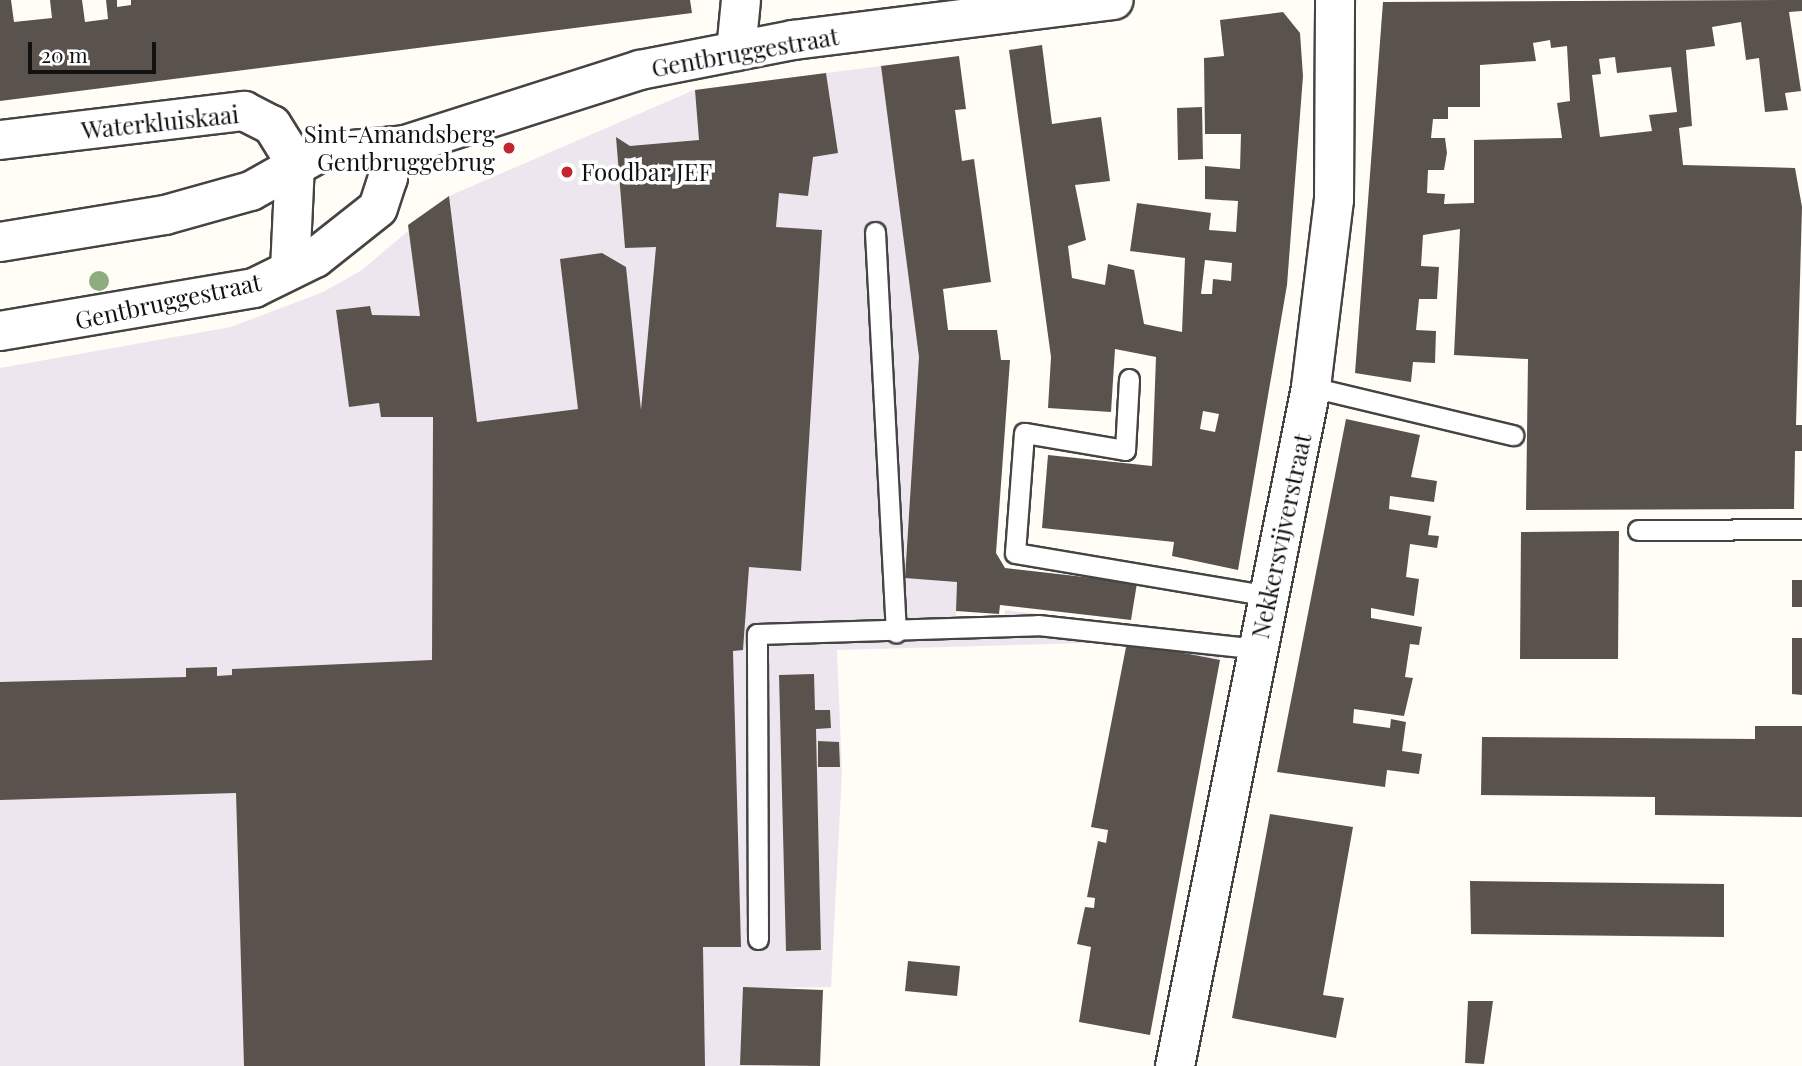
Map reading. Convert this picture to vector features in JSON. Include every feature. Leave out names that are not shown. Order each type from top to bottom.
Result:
[{"type":"street","points":[[736,51],[741,0]]},
{"type":"street","name":"Gentbruggestraat","points":[[0,242],[84,232],[203,205],[251,191],[295,162],[319,153],[387,147],[640,70],[736,51],[1114,0]]},
{"type":"street","name":"Nekkersvijverstraat","points":[[1175,1066],[1311,387],[1334,200],[1335,0]]},
{"type":"street","name":"Waterkluiskaai","points":[[0,140],[244,111],[272,125],[295,162]]},
{"type":"street","name":"Gentbruggestraat","points":[[0,331],[254,288],[290,270],[378,208],[388,178],[387,147]]},
{"type":"street","points":[[290,270],[295,162]]},
{"type":"lane","points":[[875,232],[896,632]]},
{"type":"lane","points":[[1129,379],[1125,450],[1024,433],[1015,553],[1268,596]]},
{"type":"lane","points":[[1311,387],[1513,435]]},
{"type":"lane","points":[[1638,530],[1802,529]]},
{"type":"lane","points":[[758,939],[757,634],[896,632],[1038,625],[1258,649]]},
{"type":"shaded area","points":[[881,66],[957,582],[956,616],[1004,619],[1005,610],[1225,635],[1220,660],[1127,642],[837,650],[842,772],[831,987],[773,988],[770,1066],[0,1066],[0,368],[231,327],[323,292],[362,270],[449,196],[694,90]]},
{"type":"building","points":[[0,0],[11,0],[14,22],[52,18],[50,0],[82,0],[85,22],[108,19],[106,0],[117,0],[117,7],[131,5],[131,0],[690,0],[692,13],[0,101]]},
{"type":"building","points":[[1802,0],[1802,11],[1789,12],[1801,91],[1785,93],[1788,110],[1765,112],[1759,58],[1746,60],[1741,22],[1712,27],[1715,46],[1686,50],[1692,126],[1679,128],[1683,165],[1795,168],[1802,207],[1796,425],[1802,425],[1802,451],[1795,451],[1794,509],[1526,510],[1528,359],[1454,355],[1460,229],[1423,235],[1421,266],[1439,267],[1437,299],[1419,299],[1416,330],[1436,331],[1435,363],[1413,362],[1411,382],[1355,373],[1383,2]],"holes":[[[1550,40],[1551,48],[1567,46],[1570,101],[1557,103],[1562,138],[1474,140],[1474,203],[1444,204],[1445,194],[1427,193],[1428,170],[1444,170],[1447,153],[1445,138],[1431,138],[1433,119],[1448,119],[1448,107],[1480,107],[1480,65],[1536,61],[1533,43]],[[1615,57],[1617,73],[1671,67],[1677,112],[1649,115],[1652,131],[1600,137],[1592,75],[1601,74],[1599,59]]]},
{"type":"building","points":[[1283,12],[1300,33],[1303,76],[1287,285],[1238,570],[1172,556],[1174,542],[1042,528],[1048,455],[1152,466],[1156,357],[1115,349],[1111,412],[1048,408],[1051,357],[1009,50],[1042,45],[1052,124],[1101,117],[1110,181],[1075,185],[1086,240],[1068,246],[1072,278],[1105,285],[1108,264],[1134,270],[1144,324],[1182,332],[1185,258],[1130,251],[1137,203],[1211,213],[1209,230],[1236,232],[1238,201],[1205,199],[1205,166],[1240,169],[1241,134],[1205,134],[1204,58],[1224,56],[1220,20]],"holes":[[[1205,260],[1232,263],[1231,281],[1213,279],[1212,294],[1201,294]],[[1203,411],[1219,414],[1215,432],[1200,429]]]},
{"type":"building","points":[[959,56],[966,109],[955,110],[962,161],[974,159],[991,282],[943,289],[948,330],[997,330],[1001,360],[1010,360],[996,553],[1005,568],[1137,583],[1131,620],[1000,605],[999,614],[956,611],[957,582],[905,578],[919,357],[881,66]]},
{"type":"building","points":[[826,73],[838,153],[813,157],[808,196],[779,193],[776,227],[822,230],[801,571],[749,567],[743,650],[733,651],[741,947],[703,947],[705,1066],[244,1066],[236,793],[0,800],[0,682],[186,677],[186,668],[217,667],[217,676],[232,675],[232,669],[432,660],[433,417],[381,417],[379,403],[349,407],[336,310],[370,306],[372,315],[420,316],[408,225],[449,196],[477,422],[578,409],[560,259],[602,253],[626,267],[641,410],[656,247],[625,248],[616,137],[630,146],[699,140],[695,90]]},
{"type":"building","points":[[1202,107],[1203,159],[1178,160],[1177,108]]},
{"type":"building","points":[[1346,419],[1420,435],[1411,477],[1437,481],[1434,502],[1390,496],[1389,509],[1431,516],[1428,535],[1439,536],[1437,548],[1410,544],[1406,577],[1419,579],[1414,616],[1371,608],[1371,618],[1422,627],[1419,645],[1410,644],[1405,677],[1413,678],[1404,716],[1354,709],[1353,723],[1390,728],[1391,719],[1406,722],[1402,751],[1422,754],[1419,774],[1387,770],[1385,787],[1277,772]]},
{"type":"building","points":[[1619,531],[1618,659],[1520,659],[1521,532]]},
{"type":"building","points":[[1792,580],[1802,580],[1802,607],[1792,607]]},
{"type":"building","points":[[1792,638],[1802,638],[1802,695],[1792,694]]},
{"type":"building","points":[[1127,642],[1220,660],[1150,1035],[1079,1022],[1091,947],[1077,944],[1085,907],[1094,908],[1095,898],[1087,897],[1098,841],[1106,843],[1108,830],[1091,827]]},
{"type":"building","points":[[814,674],[815,710],[830,710],[831,728],[816,729],[821,950],[786,951],[779,675]]},
{"type":"building","points":[[1755,726],[1802,726],[1802,817],[1655,815],[1655,797],[1481,795],[1482,737],[1755,739]]},
{"type":"building","points":[[818,741],[839,742],[840,767],[818,767]]},
{"type":"building","points":[[1270,814],[1353,827],[1323,995],[1344,998],[1336,1038],[1232,1018]]},
{"type":"building","points":[[1470,881],[1724,884],[1724,937],[1471,934]]},
{"type":"building","points":[[908,961],[960,966],[957,996],[905,991]]},
{"type":"building","points":[[743,987],[823,990],[820,1066],[740,1065]]},
{"type":"building","points":[[1468,1001],[1493,1001],[1484,1064],[1465,1063]]},
{"type":"place","name":"Sint-Amandsberg Gentbruggebrug","points":[[509,148]]},
{"type":"place","name":"Foodbar JEF","points":[[567,172]]}]
